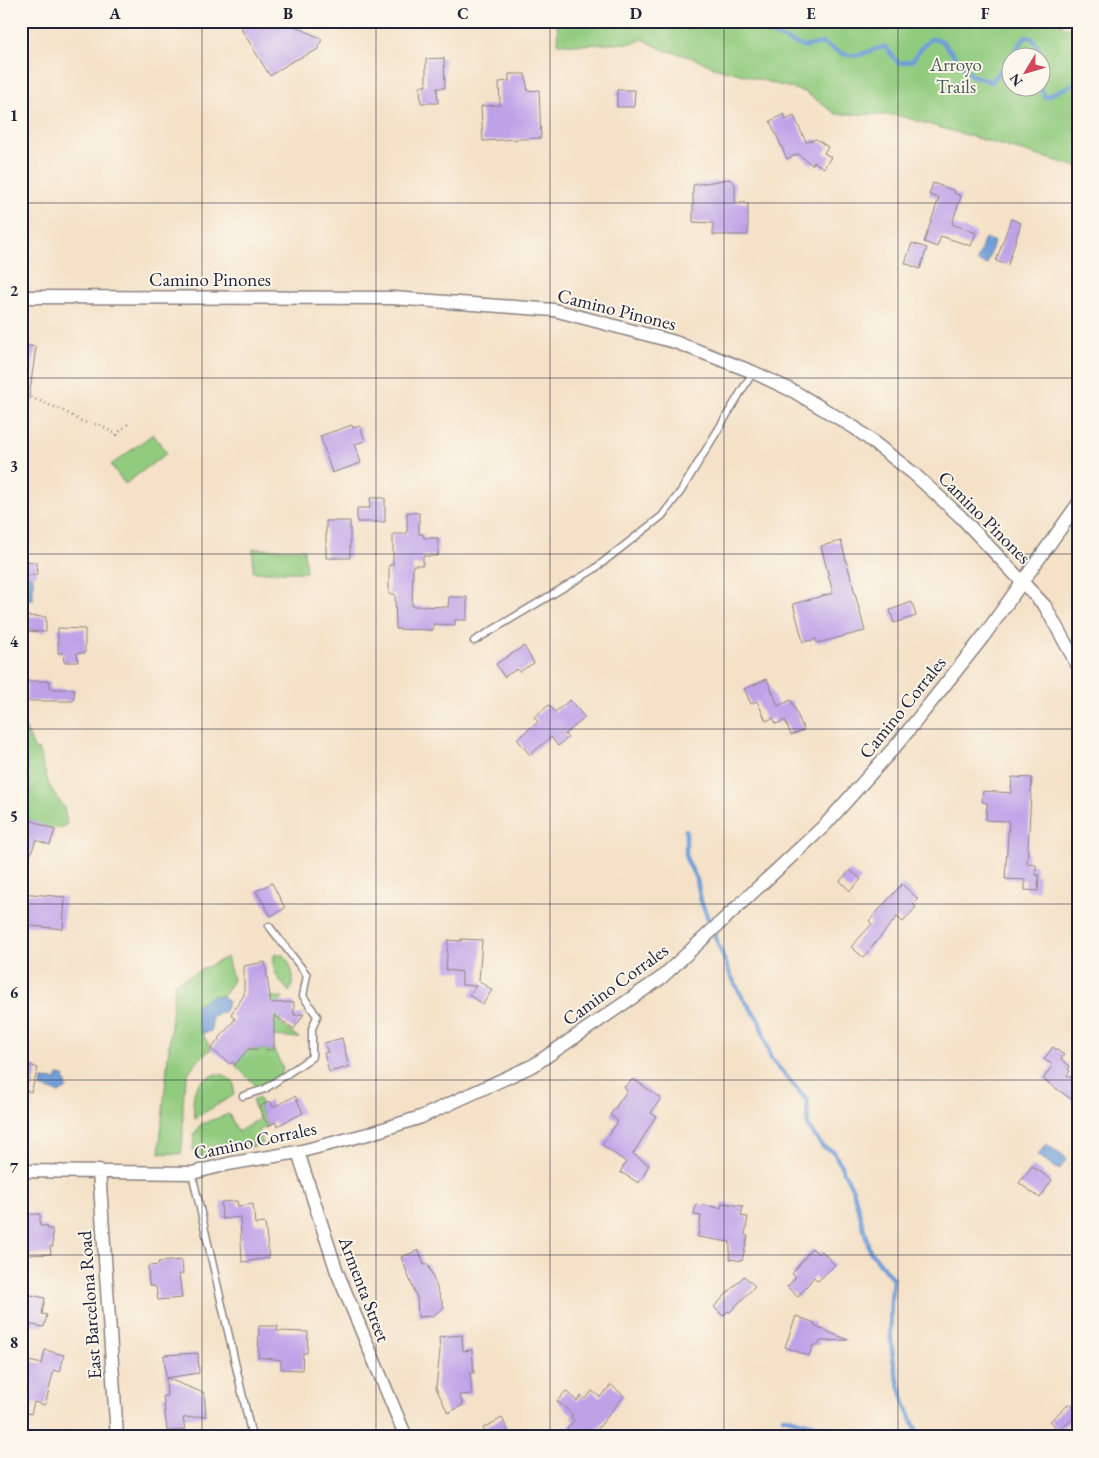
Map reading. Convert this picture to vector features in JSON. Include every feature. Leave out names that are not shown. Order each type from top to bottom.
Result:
[{"type":"street","name":"Camino Pinones","points":[[21,297],[393,298],[554,310],[675,342],[753,372],[795,392],[855,428],[913,473],[960,517],[1045,606],[1078,666]]},
{"type":"street","name":"Camino Corrales","points":[[21,1171],[99,1170],[192,1174],[228,1164],[298,1152],[368,1134],[420,1117],[534,1065],[660,978],[825,825],[900,742],[1023,582],[1078,504]]},
{"type":"street","name":"Armenta Street","points":[[298,1152],[334,1266],[406,1437]]},
{"type":"street","name":"East Barcelona Road","points":[[99,1170],[117,1437]]},
{"type":"lane","points":[[474,641],[593,570],[662,516],[695,468],[753,372]]},
{"type":"lane","points":[[243,1096],[265,1089],[312,1057],[312,1029],[317,1016],[303,996],[307,975],[269,926]]},
{"type":"lane","points":[[192,1174],[252,1437]]},
{"type":"path","points":[[21,387],[28,388],[27,396],[62,410],[83,422],[100,425],[120,437]]},
{"type":"path","points":[[116,434],[128,424]]},
{"type":"green space","name":"Arroyo Trails","points":[[557,21],[1059,21],[1064,27],[1078,30],[1078,167],[896,115],[836,114],[805,92],[714,67],[693,58],[661,49],[643,39],[634,43],[576,45],[558,43]]},
{"type":"green space","points":[[153,434],[167,453],[125,484],[111,465]]},
{"type":"green space","points":[[253,549],[304,549],[306,572],[253,572]]},
{"type":"green space","points":[[25,727],[35,750],[38,749],[49,785],[64,808],[67,824],[62,827],[46,827],[24,817],[21,822],[21,728]]},
{"type":"green space","points":[[275,953],[285,956],[291,970],[293,983],[289,992],[274,969],[273,959]]},
{"type":"green space","points":[[227,957],[233,980],[223,996],[212,996],[199,1027],[211,1049],[191,1069],[187,1077],[183,1098],[181,1154],[159,1153],[175,983]]},
{"type":"green space","points":[[264,997],[284,997],[279,1003],[280,1023],[299,1038],[274,1036]]},
{"type":"green space","points":[[247,1049],[274,1050],[283,1069],[281,1075],[257,1087],[235,1065]]},
{"type":"green space","points":[[216,1074],[224,1075],[234,1083],[234,1095],[195,1118],[193,1103],[195,1091],[202,1081]]},
{"type":"green space","points":[[258,1097],[262,1105],[259,1107],[268,1126],[258,1131],[263,1144],[203,1158],[193,1151],[194,1134],[201,1124],[229,1114],[238,1132],[259,1119],[252,1100]]},
{"type":"water","points":[[985,238],[994,241],[987,265],[977,261]]},
{"type":"water","points":[[23,576],[33,576],[33,600],[23,600]]},
{"type":"water","points":[[212,996],[223,996],[228,1002],[225,1011],[212,1016],[211,1031],[203,1033],[199,1027],[195,1006]]},
{"type":"water","points":[[58,1075],[64,1076],[67,1088],[59,1093],[41,1087],[42,1079],[56,1080]]},
{"type":"water","points":[[1046,1144],[1067,1159],[1059,1170],[1038,1155]]},
{"type":"building","points":[[250,21],[285,21],[322,39],[317,50],[291,62],[270,76],[240,27]]},
{"type":"building","points":[[444,58],[445,88],[437,88],[438,103],[421,103],[420,86],[426,86],[426,59]]},
{"type":"building","points":[[509,74],[525,74],[528,91],[539,90],[541,138],[483,141],[481,106],[500,105],[499,82],[509,81]]},
{"type":"building","points":[[617,90],[635,90],[634,107],[617,107]]},
{"type":"building","points":[[784,114],[786,120],[794,116],[806,142],[816,139],[828,147],[824,153],[831,157],[824,168],[814,162],[812,165],[798,154],[787,159],[770,121]]},
{"type":"building","points":[[729,179],[735,184],[735,202],[748,203],[748,235],[713,235],[713,223],[693,222],[693,185]]},
{"type":"building","points":[[933,183],[955,191],[954,193],[961,196],[952,224],[976,233],[971,246],[941,236],[937,247],[924,242],[939,198],[929,195]]},
{"type":"building","points":[[1011,219],[1021,223],[1008,265],[996,261]]},
{"type":"building","points":[[912,243],[927,248],[920,269],[905,263]]},
{"type":"building","points":[[21,345],[36,347],[28,404],[21,403]]},
{"type":"building","points":[[352,425],[353,428],[360,426],[365,441],[355,444],[361,463],[332,473],[320,436]]},
{"type":"building","points":[[370,498],[385,498],[385,522],[357,522],[357,508],[370,508]]},
{"type":"building","points":[[407,512],[419,513],[419,534],[423,534],[424,538],[438,538],[438,556],[423,556],[423,565],[413,565],[412,606],[448,607],[449,597],[467,597],[467,620],[455,620],[455,625],[433,624],[433,630],[396,629],[395,594],[389,594],[389,565],[393,565],[393,534],[407,534]]},
{"type":"building","points":[[326,521],[350,521],[350,558],[326,558]]},
{"type":"building","points":[[841,541],[865,631],[817,643],[816,639],[803,642],[793,604],[833,593],[821,546]]},
{"type":"building","points":[[21,561],[36,562],[37,575],[21,575]]},
{"type":"building","points":[[912,602],[916,616],[894,623],[890,610]]},
{"type":"building","points":[[25,616],[46,617],[46,632],[27,631]]},
{"type":"building","points":[[58,628],[85,629],[85,653],[77,653],[78,662],[64,662],[63,653],[58,653]]},
{"type":"building","points":[[524,646],[534,663],[519,672],[517,669],[504,677],[496,664]]},
{"type":"building","points":[[767,679],[778,706],[791,700],[804,730],[791,735],[785,720],[776,724],[773,718],[766,721],[757,701],[751,704],[744,689]]},
{"type":"building","points":[[26,681],[50,681],[50,689],[75,689],[73,701],[27,701]]},
{"type":"building","points":[[570,700],[585,718],[565,734],[568,738],[558,746],[551,737],[530,755],[517,739],[538,722],[534,717],[549,705],[555,712]]},
{"type":"building","points":[[1012,777],[1032,778],[1027,864],[1036,865],[1036,875],[1039,875],[1038,891],[1025,890],[1025,880],[1005,879],[1009,821],[986,820],[987,803],[982,802],[983,791],[1011,793]]},
{"type":"building","points":[[21,816],[55,830],[50,845],[36,840],[30,856],[21,853]]},
{"type":"building","points":[[850,870],[861,879],[850,891],[840,881]]},
{"type":"building","points":[[272,883],[285,908],[271,916],[256,891]]},
{"type":"building","points":[[902,884],[918,899],[913,904],[916,907],[903,922],[897,917],[863,957],[851,947],[872,924],[869,921]]},
{"type":"building","points":[[21,893],[65,897],[63,929],[21,925]]},
{"type":"building","points":[[461,939],[482,940],[479,981],[492,990],[483,1004],[469,995],[476,986],[462,985],[462,972],[446,970],[448,940],[461,941]]},
{"type":"building","points":[[265,962],[271,1003],[294,1002],[294,1015],[304,1014],[294,1029],[274,1015],[274,1050],[248,1049],[235,1065],[232,1062],[230,1064],[211,1049],[235,1019],[231,1014],[244,995],[244,966]]},
{"type":"building","points":[[342,1038],[349,1067],[329,1072],[324,1053],[328,1052],[324,1043]]},
{"type":"building","points":[[1053,1047],[1064,1055],[1061,1059],[1070,1066],[1068,1069],[1070,1071],[1067,1075],[1078,1082],[1078,1104],[1043,1079],[1053,1065],[1044,1059]]},
{"type":"building","points":[[21,1062],[38,1068],[31,1092],[21,1089]]},
{"type":"building","points":[[633,1079],[661,1098],[651,1113],[656,1116],[633,1154],[649,1165],[639,1183],[620,1172],[626,1162],[602,1145],[618,1121],[610,1115],[627,1091],[624,1087]]},
{"type":"building","points":[[295,1096],[303,1113],[277,1126],[275,1122],[268,1126],[259,1107],[270,1101],[273,1107]]},
{"type":"building","points":[[1032,1166],[1052,1180],[1040,1198],[1019,1183]]},
{"type":"building","points":[[237,1201],[238,1206],[253,1204],[255,1224],[265,1223],[269,1258],[242,1262],[240,1217],[222,1219],[221,1202]]},
{"type":"building","points":[[722,1203],[743,1206],[741,1216],[748,1217],[745,1235],[748,1236],[742,1261],[730,1259],[730,1242],[698,1237],[701,1216],[694,1215],[696,1204],[721,1208]]},
{"type":"building","points":[[25,1214],[40,1214],[40,1226],[47,1226],[48,1229],[52,1229],[53,1247],[50,1246],[51,1254],[25,1255]]},
{"type":"building","points":[[812,1248],[819,1254],[822,1251],[835,1265],[818,1281],[814,1277],[798,1297],[787,1287],[796,1277],[792,1274]]},
{"type":"building","points":[[419,1250],[424,1265],[428,1264],[444,1307],[433,1316],[418,1317],[417,1298],[401,1257]]},
{"type":"building","points":[[182,1260],[183,1274],[179,1274],[182,1298],[158,1300],[156,1287],[149,1285],[148,1266],[159,1265],[158,1262]]},
{"type":"building","points":[[744,1276],[755,1286],[730,1312],[728,1311],[723,1316],[714,1307]]},
{"type":"building","points":[[21,1293],[45,1298],[42,1314],[47,1315],[44,1327],[21,1323]]},
{"type":"building","points":[[796,1316],[815,1323],[814,1326],[848,1340],[820,1341],[819,1345],[813,1345],[809,1356],[785,1347]]},
{"type":"building","points":[[259,1326],[278,1326],[277,1331],[308,1332],[307,1353],[303,1353],[302,1370],[281,1369],[281,1360],[258,1357]]},
{"type":"building","points":[[462,1335],[463,1351],[472,1350],[474,1373],[470,1373],[472,1394],[459,1395],[463,1405],[448,1413],[436,1388],[440,1351],[439,1337]]},
{"type":"building","points":[[45,1350],[64,1355],[60,1372],[54,1370],[45,1405],[34,1402],[31,1414],[21,1411],[21,1396],[29,1361],[42,1364]]},
{"type":"building","points":[[198,1353],[199,1373],[166,1378],[164,1355]]},
{"type":"building","points":[[166,1378],[204,1393],[206,1416],[183,1418],[185,1430],[167,1431],[163,1396],[167,1396]]},
{"type":"building","points":[[611,1385],[624,1396],[592,1436],[586,1431],[582,1437],[560,1437],[574,1421],[571,1417],[573,1415],[557,1401],[566,1391],[577,1401],[581,1396],[585,1399],[592,1391],[600,1397]]},
{"type":"building","points":[[1070,1403],[1078,1414],[1059,1431],[1050,1421]]},
{"type":"building","points":[[502,1418],[511,1437],[487,1437],[483,1428]]},
{"type":"waterway","points":[[749,21],[769,33],[804,47],[822,43],[840,52],[854,56],[886,47],[898,63],[912,61],[921,48],[931,39],[941,40],[971,75],[992,82],[1002,68]]},
{"type":"waterway","points":[[1017,48],[1026,36],[1033,39],[1038,48]]},
{"type":"waterway","points":[[1052,94],[1078,82]]},
{"type":"waterway","points":[[686,830],[686,858],[697,880],[701,901],[730,974],[741,995],[759,1020],[771,1059],[807,1100],[808,1127],[823,1147],[834,1152],[853,1190],[870,1251],[893,1279],[890,1321],[893,1358],[902,1395],[918,1434]]},
{"type":"waterway","points":[[783,1417],[863,1437]]},
{"type":"waterway","points":[[883,1437],[918,1434],[926,1437]]}]
